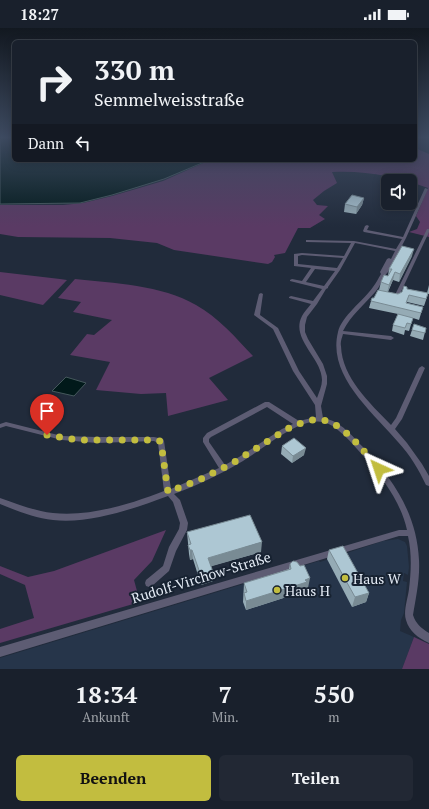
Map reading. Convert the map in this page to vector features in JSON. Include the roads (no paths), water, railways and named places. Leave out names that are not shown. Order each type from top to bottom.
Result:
[{"type":"street","points":[[426,189],[404,238],[386,272],[383,274],[372,292],[346,322],[340,332],[338,344],[344,371],[367,403],[411,453],[429,484]]},
{"type":"street","points":[[367,226],[365,231],[404,238]]},
{"type":"street","points":[[386,295],[397,296],[428,230]]},
{"type":"street","points":[[307,241],[354,242],[397,250]]},
{"type":"street","points":[[318,406],[326,383],[322,368],[304,338],[302,327],[304,317],[338,270],[354,242]]},
{"type":"street","points":[[338,270],[296,265],[296,255],[302,254],[346,257]]},
{"type":"street","points":[[303,283],[313,268]]},
{"type":"street","points":[[292,280],[326,288]]},
{"type":"street","points":[[372,292],[379,294]]},
{"type":"street","points":[[262,294],[257,315],[275,328],[296,371],[318,406],[320,419]]},
{"type":"street","points":[[291,297],[315,303]]},
{"type":"street","points":[[340,332],[391,338]]},
{"type":"street","points":[[391,429],[399,419],[422,368]]},
{"type":"street","points":[[223,468],[206,442],[206,438],[209,435],[267,404],[299,424]]},
{"type":"street","points":[[0,501],[40,515],[62,517],[116,510],[168,492],[223,468],[299,424],[320,419],[336,425],[343,431],[379,469],[400,499],[411,533],[415,560],[409,616],[410,622],[416,630],[429,638]]},
{"type":"street","points":[[3,425],[68,438],[97,440],[158,440],[161,442],[168,492],[176,500],[184,523],[183,530],[172,550],[166,568],[149,583]]},
{"type":"street","name":"Rudolf-Virchow-Straße","points":[[0,652],[399,533],[411,533]]},
{"type":"place","name":"Haus W","points":[[345,578]]},
{"type":"place","name":"Haus H","points":[[277,590]]}]
